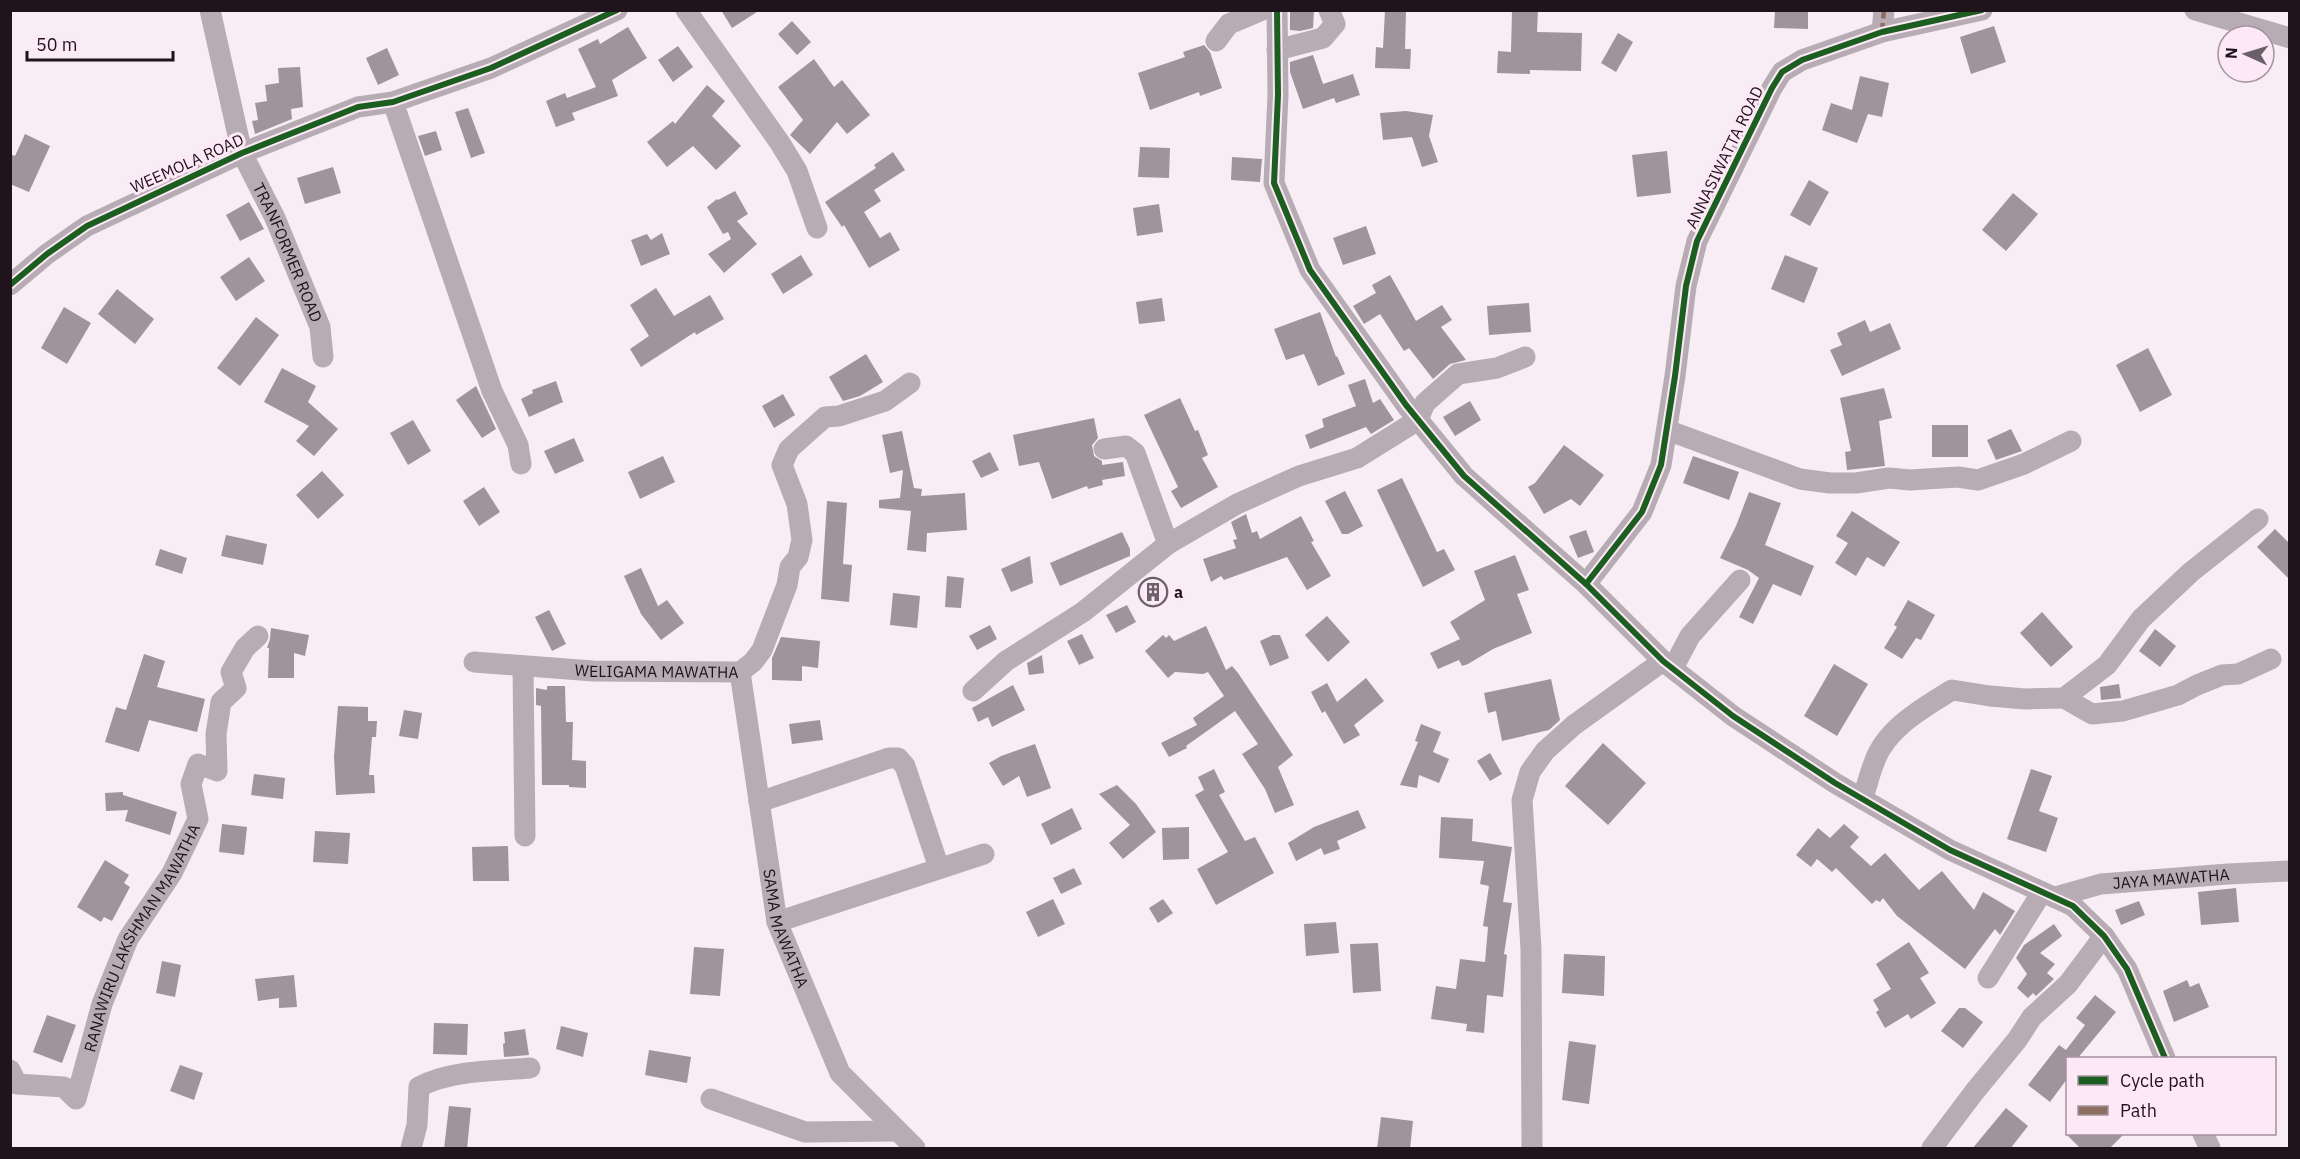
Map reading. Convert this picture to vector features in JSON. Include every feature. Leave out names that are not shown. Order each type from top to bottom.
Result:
[{"type":"street","name":"TRANFORMER ROAD","points":[[210,10],[242,153],[275,218],[320,327],[323,357]]},
{"type":"street","name":"WEEMOLA ROAD","points":[[10,285],[46,254],[87,226],[242,153],[358,107],[393,102],[491,68],[618,10]]},
{"type":"street","points":[[686,10],[780,142],[797,171],[817,228]]},
{"type":"street","points":[[1216,41],[1228,24],[1262,10]]},
{"type":"street","points":[[1277,10],[1274,183],[1310,270],[1418,420],[1464,476],[1586,584],[1668,665],[1733,716],[1835,783],[1950,850],[2073,906],[2104,936],[2127,969],[2164,1057]]},
{"type":"street","points":[[1277,50],[1323,38],[1335,24],[1329,10]]},
{"type":"street","points":[[1882,32],[1884,10]]},
{"type":"street","name":"ANNASIWATTA ROAD","points":[[1586,584],[1642,512],[1661,465],[1686,286],[1698,242],[1772,88],[1782,72],[1802,60],[1882,32],[1982,10]]},
{"type":"street","points":[[2195,10],[2289,38]]},
{"type":"street","points":[[393,102],[492,391],[518,445],[520,464]]},
{"type":"street","points":[[973,691],[1006,661],[1083,612],[1168,544],[1248,499],[1299,476],[1357,458],[1418,420],[1425,403],[1458,374],[1497,368],[1525,357]]},
{"type":"street","name":"WELIGAMA MAWATHA","points":[[474,662],[593,671],[740,672],[753,662],[762,650],[787,585],[790,567],[798,556],[802,540],[797,504],[782,465],[789,449],[825,417],[839,416],[885,401],[910,383]]},
{"type":"street","points":[[1667,430],[1800,479],[1839,483],[1889,478],[1910,480],[1958,477],[1978,480],[2024,464],[2071,441]]},
{"type":"street","points":[[1104,449],[1126,446],[1135,453],[1168,544]]},
{"type":"street","points":[[2064,698],[2107,665],[2141,619],[2191,572],[2258,519]]},
{"type":"street","points":[[1532,1149],[1531,949],[1522,800],[1530,772],[1545,751],[1574,724],[1668,665],[1690,636],[1740,580]]},
{"type":"street","name":"RANAWIRU LAKSHMAN MAWATHA","points":[[10,1070],[17,1084],[63,1088],[76,1099],[102,1004],[128,939],[172,873],[198,819],[190,784],[198,764],[217,771],[216,734],[221,702],[236,688],[231,672],[245,648],[258,636]]},
{"type":"street","points":[[1862,799],[1874,762],[1884,744],[1899,726],[1952,690],[2025,699],[2064,698],[2092,714],[2123,711],[2178,695],[2222,675],[2238,674],[2271,659]]},
{"type":"street","points":[[523,666],[525,836]]},
{"type":"street","name":"SAMA MAWATHA","points":[[740,672],[777,922],[840,1073],[915,1149]]},
{"type":"street","points":[[759,802],[889,758],[898,758],[905,766],[939,868]]},
{"type":"street","points":[[777,922],[984,854]]},
{"type":"street","name":"JAYA MAWATHA","points":[[2049,894],[2101,884],[2289,871]]},
{"type":"street","points":[[1988,978],[2049,894]]},
{"type":"street","points":[[1932,1149],[2017,1040],[2032,1017],[2068,984],[2104,936]]},
{"type":"street","points":[[411,1149],[417,1125],[419,1087],[433,1080],[483,1072],[530,1068]]},
{"type":"street","points":[[711,1099],[757,1113],[806,1132],[897,1131]]},
{"type":"street","points":[[2203,1135],[2210,1149]]},
{"type":"building","points":[[721,10],[760,10],[732,28]]},
{"type":"building","points":[[1290,10],[1314,10],[1313,28],[1300,31],[1290,30]]},
{"type":"building","points":[[1385,10],[1406,10],[1405,49],[1411,49],[1410,69],[1375,68],[1376,47],[1383,48]]},
{"type":"building","points":[[1512,10],[1538,10],[1537,32],[1582,33],[1581,71],[1530,70],[1530,74],[1497,73],[1498,51],[1511,52]]},
{"type":"building","points":[[1775,10],[1808,10],[1808,29],[1774,28]]},
{"type":"building","points":[[792,21],[811,42],[797,55],[778,34]]},
{"type":"building","points":[[1994,26],[2006,62],[1971,74],[1960,37]]},
{"type":"building","points":[[628,27],[647,58],[612,80],[618,96],[572,113],[575,120],[556,127],[546,101],[565,93],[567,98],[596,87],[578,49],[598,39],[600,44]]},
{"type":"building","points":[[1618,33],[1633,42],[1616,72],[1601,63]]},
{"type":"building","points":[[1204,45],[1210,52],[1222,88],[1200,96],[1199,92],[1150,110],[1138,73],[1185,57],[1183,52]]},
{"type":"building","points":[[678,46],[693,67],[673,82],[658,60]]},
{"type":"building","points":[[387,48],[399,75],[378,85],[366,58]]},
{"type":"building","points":[[1313,55],[1323,84],[1353,74],[1360,95],[1336,103],[1334,98],[1303,109],[1290,72],[1290,62]]},
{"type":"building","points":[[814,59],[834,87],[842,80],[870,115],[847,134],[837,122],[810,154],[790,135],[803,120],[778,87]]},
{"type":"building","points":[[300,67],[303,107],[291,109],[292,119],[255,134],[252,121],[258,120],[255,103],[267,101],[265,85],[279,83],[278,68]]},
{"type":"building","points":[[1860,76],[1889,83],[1882,117],[1868,114],[1857,143],[1822,130],[1831,103],[1852,110]]},
{"type":"building","points":[[707,85],[725,101],[712,116],[741,146],[716,170],[693,146],[667,167],[647,142],[673,121],[675,124]]},
{"type":"building","points":[[468,108],[485,153],[471,158],[455,112]]},
{"type":"building","points":[[1406,111],[1433,115],[1429,136],[1438,162],[1422,167],[1412,137],[1383,140],[1380,113]]},
{"type":"building","points":[[436,131],[442,150],[425,156],[418,136]]},
{"type":"building","points":[[25,134],[50,146],[29,192],[10,184],[10,154],[15,156]]},
{"type":"building","points":[[1140,147],[1170,148],[1169,178],[1138,177]]},
{"type":"building","points":[[1667,151],[1671,193],[1637,197],[1632,155]]},
{"type":"building","points":[[893,152],[905,170],[874,190],[881,201],[864,212],[880,238],[890,232],[900,250],[869,268],[844,225],[842,227],[825,202],[876,168],[874,165]]},
{"type":"building","points":[[1232,157],[1262,159],[1260,182],[1231,180]]},
{"type":"building","points":[[333,167],[341,193],[305,204],[297,178]]},
{"type":"building","points":[[1809,180],[1829,192],[1810,226],[1790,215]]},
{"type":"building","points":[[735,191],[748,214],[737,221],[757,244],[724,273],[708,254],[731,239],[728,232],[723,234],[707,207],[717,199]]},
{"type":"building","points":[[2013,193],[2038,214],[2006,251],[1982,230]]},
{"type":"building","points":[[249,202],[264,229],[240,241],[226,215]]},
{"type":"building","points":[[1159,204],[1163,232],[1137,236],[1133,208]]},
{"type":"building","points":[[1366,226],[1376,254],[1343,265],[1333,238]]},
{"type":"building","points":[[662,233],[670,254],[641,266],[631,240],[647,234],[651,240]]},
{"type":"building","points":[[801,255],[813,275],[783,294],[771,274]]},
{"type":"building","points":[[1785,255],[1818,268],[1804,303],[1771,289]]},
{"type":"building","points":[[249,257],[265,281],[236,301],[220,277]]},
{"type":"building","points":[[1390,275],[1416,321],[1442,305],[1452,320],[1441,327],[1466,360],[1450,364],[1433,379],[1409,348],[1404,351],[1380,314],[1364,324],[1353,306],[1376,293],[1372,285]]},
{"type":"building","points":[[656,288],[674,316],[710,295],[724,319],[696,335],[695,332],[641,367],[630,349],[649,336],[630,305]]},
{"type":"building","points":[[117,289],[154,319],[135,344],[98,314]]},
{"type":"building","points":[[1162,298],[1165,321],[1139,324],[1136,302]]},
{"type":"building","points":[[1529,303],[1531,332],[1489,335],[1487,306]]},
{"type":"building","points":[[64,307],[91,323],[67,364],[41,348]]},
{"type":"building","points":[[1320,312],[1336,357],[1345,374],[1318,386],[1304,354],[1286,360],[1274,329]]},
{"type":"building","points":[[256,317],[279,335],[240,386],[217,368]]},
{"type":"building","points":[[1865,320],[1870,332],[1890,323],[1901,349],[1842,376],[1830,350],[1842,345],[1837,333]]},
{"type":"building","points":[[2148,348],[2172,395],[2140,412],[2116,365]]},
{"type":"building","points":[[866,354],[883,382],[860,396],[843,401],[829,377]]},
{"type":"building","points":[[282,368],[316,386],[308,402],[338,429],[314,456],[296,441],[309,426],[264,402]]},
{"type":"building","points":[[1365,379],[1373,403],[1380,399],[1394,420],[1371,434],[1366,427],[1310,449],[1305,435],[1324,427],[1322,419],[1356,406],[1348,385]]},
{"type":"building","points":[[556,381],[563,402],[529,417],[521,399],[533,393],[532,390]]},
{"type":"building","points":[[476,386],[496,429],[482,438],[456,400]]},
{"type":"building","points":[[1884,388],[1892,418],[1879,421],[1885,466],[1847,470],[1845,452],[1851,451],[1840,398]]},
{"type":"building","points":[[783,394],[795,415],[774,428],[762,406]]},
{"type":"building","points":[[1180,398],[1195,431],[1198,430],[1208,455],[1202,458],[1218,487],[1181,508],[1171,491],[1178,487],[1144,415]]},
{"type":"building","points":[[1470,401],[1481,420],[1455,436],[1443,417]]},
{"type":"building","points":[[1094,418],[1098,438],[1092,445],[1094,456],[1102,461],[1102,465],[1123,462],[1125,476],[1102,480],[1103,485],[1088,489],[1087,486],[1052,499],[1039,462],[1019,466],[1013,435]]},
{"type":"building","points":[[413,420],[431,451],[408,465],[390,433]]},
{"type":"building","points":[[1932,425],[1968,425],[1968,457],[1932,457]]},
{"type":"building","points":[[2011,429],[2022,451],[1996,460],[1987,440]]},
{"type":"building","points":[[902,431],[914,488],[922,489],[921,496],[965,493],[967,530],[927,533],[926,552],[907,550],[911,511],[879,508],[879,500],[900,498],[903,470],[890,473],[882,435]]},
{"type":"building","points":[[574,438],[584,461],[555,474],[544,451]]},
{"type":"building","points":[[1564,445],[1604,475],[1580,506],[1571,499],[1544,514],[1528,487],[1535,483]]},
{"type":"building","points":[[990,452],[999,470],[981,478],[972,461]]},
{"type":"building","points":[[663,456],[675,482],[640,499],[628,472]]},
{"type":"building","points":[[1693,456],[1739,472],[1729,500],[1683,483]]},
{"type":"building","points":[[322,471],[344,495],[318,519],[296,495]]},
{"type":"building","points":[[1402,478],[1437,552],[1444,549],[1455,570],[1423,587],[1377,490]]},
{"type":"building","points":[[484,487],[500,512],[479,526],[463,501]]},
{"type":"building","points":[[1345,491],[1363,526],[1348,534],[1342,534],[1325,501]]},
{"type":"building","points":[[1749,492],[1781,503],[1765,545],[1814,566],[1801,596],[1773,584],[1753,624],[1739,617],[1759,578],[1748,570],[1720,558]]},
{"type":"building","points":[[827,501],[847,503],[843,564],[852,565],[849,602],[821,599]]},
{"type":"building","points":[[1852,511],[1900,542],[1884,567],[1867,557],[1856,576],[1835,563],[1848,543],[1836,536]]},
{"type":"building","points":[[1246,514],[1252,533],[1257,531],[1260,539],[1301,516],[1314,541],[1311,542],[1331,576],[1307,590],[1287,557],[1224,580],[1221,576],[1211,582],[1203,559],[1236,548],[1233,540],[1237,539],[1231,522]]},
{"type":"building","points":[[2275,529],[2289,543],[2289,579],[2257,547]]},
{"type":"building","points":[[1586,530],[1594,552],[1578,558],[1569,536]]},
{"type":"building","points":[[1122,532],[1130,549],[1130,556],[1060,586],[1050,563]]},
{"type":"building","points":[[226,535],[267,544],[263,565],[221,556]]},
{"type":"building","points":[[160,549],[187,558],[182,574],[155,565]]},
{"type":"building","points":[[1515,555],[1529,590],[1517,594],[1532,633],[1493,649],[1468,664],[1462,666],[1459,660],[1438,669],[1430,653],[1460,639],[1450,622],[1485,600],[1474,571]]},
{"type":"building","points":[[1030,556],[1033,583],[1011,592],[1001,569]]},
{"type":"building","points":[[641,568],[658,606],[667,600],[684,623],[661,640],[641,614],[624,576]]},
{"type":"building","points":[[947,576],[964,578],[961,608],[945,607]]},
{"type":"building","name":"a","points":[[1161,580],[1164,600],[1145,603],[1141,583]]},
{"type":"building","points":[[893,593],[920,596],[917,628],[890,625]]},
{"type":"building","points":[[1908,600],[1935,615],[1921,640],[1916,638],[1902,659],[1884,648],[1897,627],[1894,625]]},
{"type":"building","points":[[1127,605],[1136,622],[1116,633],[1106,615]]},
{"type":"building","points":[[549,610],[566,644],[552,651],[535,617]]},
{"type":"building","points":[[2042,612],[2073,647],[2051,667],[2020,633]]},
{"type":"building","points":[[1327,616],[1350,642],[1328,662],[1305,635]]},
{"type":"building","points":[[990,625],[997,639],[977,650],[969,636]]},
{"type":"building","points":[[1206,626],[1226,670],[1232,666],[1238,673],[1293,755],[1278,767],[1294,805],[1275,813],[1265,789],[1242,754],[1258,744],[1235,711],[1186,746],[1187,748],[1169,757],[1161,743],[1197,725],[1193,718],[1224,696],[1208,672],[1203,674],[1175,672],[1168,678],[1145,651],[1163,635],[1166,638],[1169,635],[1174,641]]},
{"type":"building","points":[[271,628],[309,635],[305,656],[294,653],[294,678],[268,678],[269,648],[267,648]]},
{"type":"building","points":[[2155,629],[2176,646],[2160,667],[2139,651]]},
{"type":"building","points":[[1082,634],[1094,658],[1079,665],[1067,641]]},
{"type":"building","points":[[1273,635],[1280,635],[1289,658],[1270,666],[1260,641]]},
{"type":"building","points":[[781,637],[820,641],[818,668],[802,666],[802,681],[772,680],[772,658]]},
{"type":"building","points":[[144,654],[165,661],[157,687],[205,699],[197,732],[149,720],[139,752],[105,742],[116,707],[126,710]]},
{"type":"building","points":[[1042,655],[1044,673],[1029,675],[1027,663]]},
{"type":"building","points":[[1834,664],[1868,684],[1837,736],[1804,716]]},
{"type":"building","points":[[1366,678],[1384,701],[1354,725],[1360,735],[1344,744],[1325,711],[1322,713],[1311,692],[1327,683],[1337,702]]},
{"type":"building","points":[[1551,679],[1560,720],[1549,730],[1502,741],[1496,711],[1488,713],[1484,693]]},
{"type":"building","points":[[2119,684],[2121,698],[2101,700],[2100,687]]},
{"type":"building","points":[[1013,685],[1025,710],[992,727],[988,717],[978,722],[972,708]]},
{"type":"building","points":[[547,686],[565,686],[566,722],[573,722],[572,760],[586,761],[586,788],[569,787],[569,785],[542,785],[541,706],[536,705],[536,688],[547,690]]},
{"type":"building","points":[[338,706],[368,707],[368,721],[377,721],[376,737],[372,737],[369,775],[374,775],[375,793],[336,795],[334,757]]},
{"type":"building","points":[[404,710],[422,713],[418,739],[399,736]]},
{"type":"building","points":[[820,720],[823,740],[792,744],[789,724]]},
{"type":"building","points":[[1421,724],[1441,732],[1433,752],[1449,759],[1439,783],[1419,775],[1417,788],[1400,785],[1418,742],[1415,741]]},
{"type":"building","points":[[1603,743],[1646,783],[1608,825],[1565,786]]},
{"type":"building","points":[[1035,744],[1051,788],[1027,797],[1019,776],[1003,786],[989,763],[1001,756]]},
{"type":"building","points":[[1490,753],[1502,774],[1490,781],[1477,761]]},
{"type":"building","points":[[1214,769],[1225,792],[1219,795],[1245,841],[1255,837],[1274,873],[1216,905],[1197,869],[1228,852],[1195,795],[1204,790],[1198,777]]},
{"type":"building","points":[[2031,769],[2052,776],[2039,811],[2058,818],[2046,852],[2007,839]]},
{"type":"building","points":[[254,774],[285,778],[283,799],[251,795]]},
{"type":"building","points":[[1117,785],[1136,804],[1156,832],[1123,859],[1109,843],[1130,825],[1099,794]]},
{"type":"building","points":[[123,792],[123,795],[177,812],[170,835],[125,821],[128,810],[106,811],[105,793]]},
{"type":"building","points":[[1072,808],[1082,829],[1051,845],[1041,824]]},
{"type":"building","points":[[1358,810],[1366,828],[1337,841],[1340,849],[1324,855],[1321,848],[1296,861],[1288,843],[1314,827]]},
{"type":"building","points":[[1441,817],[1473,819],[1472,841],[1512,847],[1503,902],[1512,903],[1504,954],[1507,955],[1503,997],[1487,995],[1484,1033],[1466,1031],[1467,1024],[1431,1019],[1436,986],[1456,989],[1460,959],[1485,962],[1488,927],[1483,926],[1489,886],[1480,884],[1484,861],[1439,858]]},
{"type":"building","points":[[222,824],[247,827],[244,855],[219,852]]},
{"type":"building","points":[[1844,824],[1859,837],[1850,847],[1871,866],[1885,853],[1919,890],[1942,871],[1974,910],[1983,892],[2015,911],[2000,935],[1995,929],[1965,969],[1897,916],[1883,898],[1880,902],[1876,900],[1872,904],[1836,868],[1832,872],[1817,859],[1811,867],[1796,855],[1818,828],[1830,838]]},
{"type":"building","points":[[1189,827],[1189,859],[1163,860],[1162,828]]},
{"type":"building","points":[[315,831],[350,833],[348,864],[313,862]]},
{"type":"building","points":[[508,846],[509,881],[473,881],[472,847]]},
{"type":"building","points":[[105,860],[129,875],[124,883],[130,887],[112,921],[104,917],[101,922],[77,907]]},
{"type":"building","points":[[1074,868],[1082,884],[1061,894],[1053,878]]},
{"type":"building","points":[[2236,888],[2239,922],[2201,925],[2198,892]]},
{"type":"building","points":[[1053,899],[1065,924],[1038,937],[1026,912]]},
{"type":"building","points":[[1163,899],[1173,913],[1158,923],[1149,908]]},
{"type":"building","points":[[2139,901],[2145,915],[2121,925],[2115,910]]},
{"type":"building","points":[[1336,922],[1339,953],[1306,956],[1304,924]]},
{"type":"building","points":[[2054,924],[2062,936],[2040,953],[2055,964],[2047,973],[2054,979],[2036,996],[2033,993],[2028,998],[2017,988],[2027,974],[2016,958],[2024,945]]},
{"type":"building","points":[[1909,942],[1929,973],[1920,978],[1936,1003],[1911,1019],[1908,1014],[1885,1028],[1876,1012],[1879,1010],[1873,1000],[1891,989],[1876,964]]},
{"type":"building","points":[[1378,943],[1381,991],[1353,993],[1350,944]]},
{"type":"building","points":[[694,947],[724,949],[720,996],[690,994]]},
{"type":"building","points":[[1564,954],[1605,956],[1604,996],[1562,993]]},
{"type":"building","points":[[162,961],[181,965],[175,997],[156,993]]},
{"type":"building","points":[[294,975],[297,1007],[279,1008],[279,998],[258,1001],[255,979]]},
{"type":"building","points":[[2187,980],[2190,987],[2199,983],[2209,1007],[2174,1022],[2163,991]]},
{"type":"building","points":[[2095,995],[2116,1012],[2079,1057],[2066,1057],[2066,1080],[2050,1102],[2028,1085],[2059,1045],[2066,1050],[2085,1025],[2076,1018]]},
{"type":"building","points":[[1959,1008],[1965,1008],[1983,1022],[1963,1048],[1941,1031]]},
{"type":"building","points":[[47,1015],[76,1025],[62,1063],[33,1052]]},
{"type":"building","points":[[434,1023],[468,1024],[467,1055],[433,1054]]},
{"type":"building","points":[[561,1026],[588,1033],[583,1057],[556,1049]]},
{"type":"building","points":[[525,1029],[529,1055],[504,1057],[504,1032]]},
{"type":"building","points":[[1569,1041],[1596,1045],[1589,1104],[1562,1100]]},
{"type":"building","points":[[649,1050],[691,1057],[687,1083],[645,1075]]},
{"type":"building","points":[[180,1065],[203,1073],[194,1100],[170,1091]]},
{"type":"building","points":[[449,1106],[471,1108],[467,1149],[444,1149]]},
{"type":"building","points":[[2006,1108],[2028,1126],[2010,1149],[1972,1149]]},
{"type":"building","points":[[1381,1117],[1413,1121],[1410,1149],[1377,1149]]},
{"type":"building","points":[[2067,1135],[2123,1135],[2109,1149],[2081,1149]]},
{"type":"marked path","points":[[1882,32],[1884,10]]},
{"type":"cycle path","points":[[10,285],[47,254],[87,226],[242,153],[358,107],[393,102],[491,68],[617,10]]},
{"type":"cycle path","points":[[1277,10],[1278,95],[1274,183],[1310,270],[1406,405],[1464,476],[1586,584],[1663,661],[1733,716],[1835,783],[1950,850],[2073,906],[2104,936],[2127,969],[2165,1057]]},
{"type":"cycle path","points":[[1586,584],[1642,512],[1661,465],[1686,286],[1697,241],[1782,72],[1802,60],[1882,32],[1982,10]]},
{"type":"place","name":"a","points":[[1153,592]]}]
